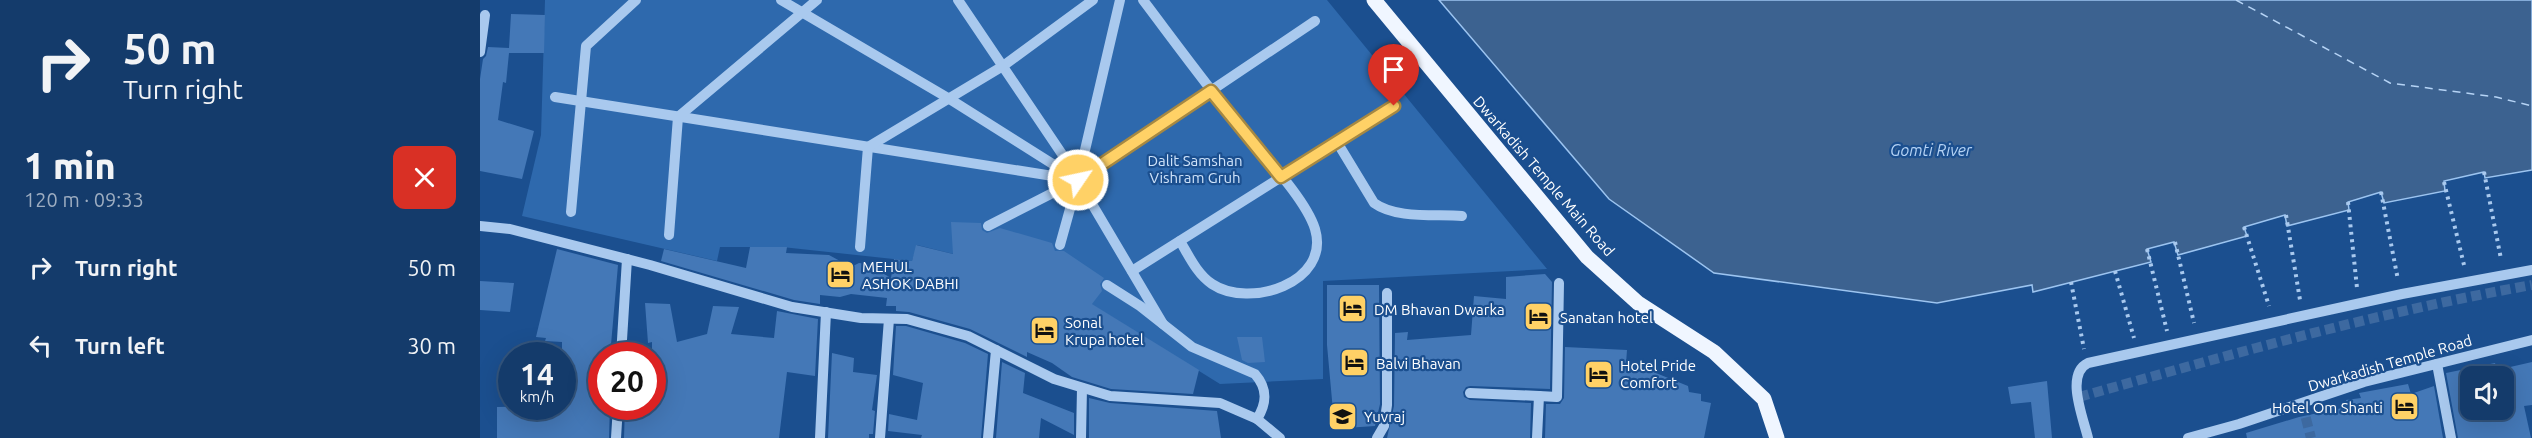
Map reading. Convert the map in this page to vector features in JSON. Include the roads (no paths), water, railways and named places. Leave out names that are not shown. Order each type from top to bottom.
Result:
[{"type":"main road","name":"Dwarkadish Temple Main Road","points":[[1374,0],[1587,257],[1638,303],[1713,352],[1764,399],[1777,438]]},
{"type":"street","points":[[571,212],[585,46],[636,0]]},
{"type":"street","points":[[781,0],[948,98],[1078,180]]},
{"type":"street","points":[[669,235],[678,117],[817,0]]},
{"type":"street","points":[[958,0],[1078,180],[1163,324]]},
{"type":"street","points":[[868,147],[1002,66],[1093,0]]},
{"type":"street","points":[[1060,245],[1078,180],[1120,0]]},
{"type":"street","points":[[1143,0],[1211,91],[1281,177],[1310,218],[1316,232],[1316,250],[1309,268],[1274,291],[1231,293],[1212,284],[1199,271],[1180,241]]},
{"type":"street","points":[[480,52],[485,15]]},
{"type":"street","points":[[988,226],[1078,180],[1315,21]]},
{"type":"street","points":[[555,97],[1078,180]]},
{"type":"street","points":[[1132,271],[1394,106]]},
{"type":"street","points":[[1337,142],[1374,203],[1381,208],[1403,212],[1462,216]]},
{"type":"street","points":[[860,247],[868,147]]},
{"type":"street","points":[[480,226],[510,229],[627,259],[792,307],[861,318],[907,319],[968,336],[1054,379],[1110,396],[1220,403],[1257,418],[1280,438]]},
{"type":"street","points":[[622,342],[627,259]]},
{"type":"street","points":[[2088,438],[2075,383],[2076,373],[2088,363],[2169,343],[2359,305],[2402,294],[2532,270]]},
{"type":"street","points":[[1470,393],[1557,397],[1559,283]]},
{"type":"street","points":[[1107,285],[1140,306],[1192,347],[1255,374],[1262,382],[1265,394],[1265,401],[1257,418]]},
{"type":"street","points":[[1377,438],[1384,426],[1387,405],[1387,292]]},
{"type":"street","points":[[820,438],[826,312]]},
{"type":"street","points":[[880,438],[889,319]]},
{"type":"street","name":"Dwarkadish Temple Road","points":[[2188,438],[2240,424],[2364,382],[2532,340]]},
{"type":"street","points":[[988,438],[996,350]]},
{"type":"street","points":[[2437,364],[2451,438]]},
{"type":"street","points":[[1081,438],[1082,388]]},
{"type":"street","points":[[1537,438],[1539,396]]},
{"type":"street","points":[[616,438],[617,420]]},
{"type":"water","name":"Gomti River","points":[[1439,0],[2532,0],[2532,170],[2485,178],[2484,172],[2444,181],[2445,191],[2384,203],[2381,192],[2348,202],[2349,210],[2287,226],[2285,215],[2244,227],[2247,236],[2178,255],[2174,242],[2147,249],[2151,262],[2033,292],[2032,285],[1937,303],[1714,273],[1609,199]]},
{"type":"tunnel","points":[[2079,397],[2361,321],[2532,285]]},
{"type":"tunnel","points":[[2302,403],[2311,438]]},
{"type":"place","name":"MEHUL ASHOK DABHI","points":[[841,275]]},
{"type":"place","name":"DM Bhavan Dwarka","points":[[1353,309]]},
{"type":"place","name":"Sanatan hotel","points":[[1539,317]]},
{"type":"place","name":"Sonal Krupa hotel","points":[[1044,331]]},
{"type":"place","name":"Balvi Bhavan","points":[[1355,363]]},
{"type":"place","name":"Hotel Pride Comfort","points":[[1599,374]]},
{"type":"place","name":"Hotel Om Shanti","points":[[2404,407]]},
{"type":"place","name":"Yuvraj","points":[[1343,416]]},
{"type":"park label","name":"Dalit Samshan Vishram Gruh","points":[[1195,168]]}]
